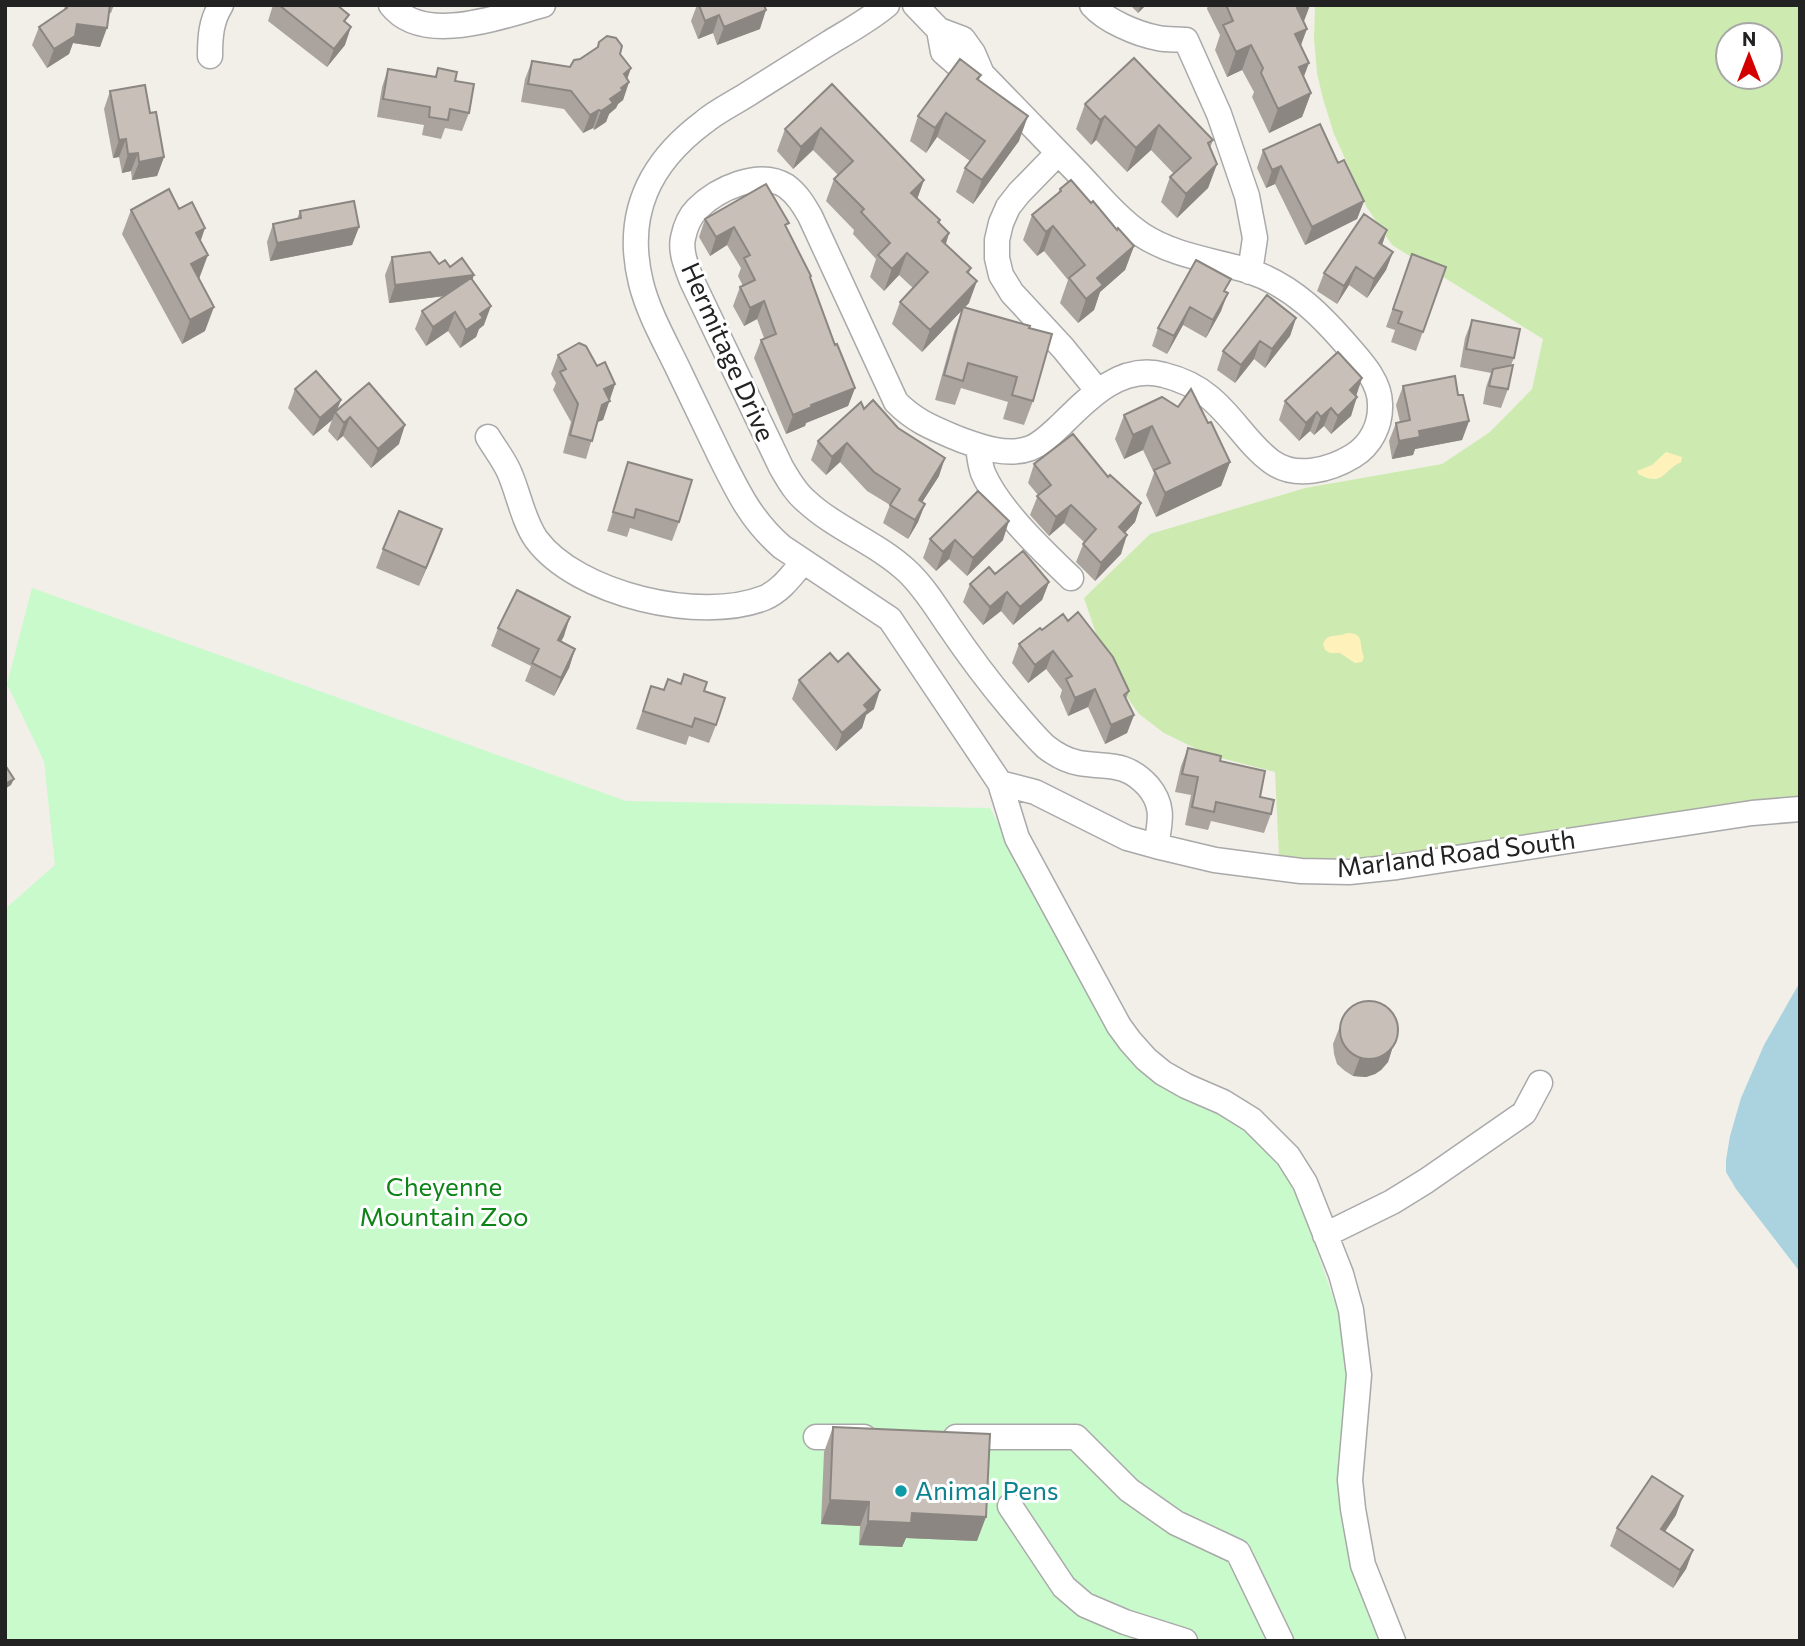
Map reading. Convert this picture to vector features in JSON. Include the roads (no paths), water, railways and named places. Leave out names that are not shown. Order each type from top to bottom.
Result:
[{"type":"street","points":[[210,55],[210,35],[221,5]]},
{"type":"street","points":[[391,5],[396,12],[411,21],[447,27],[543,5]]},
{"type":"street","points":[[887,5],[705,121],[667,155],[646,189],[639,210],[636,258],[641,284],[651,312],[708,432],[750,513],[782,547],[890,619],[1000,783],[1017,838],[1124,1034],[1146,1059],[1163,1073],[1223,1102],[1252,1120],[1288,1156],[1305,1183],[1341,1275],[1351,1310],[1359,1375],[1350,1480],[1357,1536],[1363,1565],[1393,1641]]},
{"type":"street","points":[[915,5],[939,30],[943,52],[958,65],[982,74],[1127,223],[1142,235],[1179,253],[1250,272],[1255,238],[1247,196],[1219,114],[1186,40],[1158,38],[1124,27],[1092,5]]},
{"type":"street","points":[[1058,153],[1008,207],[997,240],[997,258],[1001,275],[1012,293],[1063,348],[1097,390]]},
{"type":"street","name":"Hermitage Drive","points":[[1156,846],[1161,817],[1158,801],[1148,787],[1135,775],[1118,766],[1078,763],[1047,748],[980,671],[922,587],[907,571],[821,514],[804,500],[792,485],[692,281],[682,242],[687,224],[695,211],[737,184],[770,180],[785,186],[800,198],[810,216],[896,402],[924,425],[978,446],[1000,451],[1031,448],[1045,440],[1097,390],[1123,377],[1144,372],[1162,374],[1196,387],[1212,398],[1273,464],[1290,470],[1306,471],[1325,469],[1343,462],[1359,453],[1372,438],[1379,422],[1381,401],[1374,383],[1365,365],[1322,317],[1277,284],[1250,272]]},
{"type":"street","points":[[488,437],[509,471],[535,538],[562,564],[612,591],[678,606],[710,608],[740,605],[778,591],[803,562]]},
{"type":"street","points":[[978,446],[982,470],[991,488],[1024,532],[1070,578]]},
{"type":"street","name":"Marland Road South","points":[[1000,783],[1035,792],[1127,838],[1215,860],[1301,871],[1349,872],[1397,867],[1752,813],[1800,809]]},
{"type":"street","points":[[1325,1235],[1426,1181],[1524,1114],[1540,1083]]},
{"type":"street","points":[[816,1437],[884,1437]]},
{"type":"street","points":[[939,1437],[1076,1437],[1129,1490],[1176,1523],[1238,1552],[1281,1641]]},
{"type":"street","points":[[1010,1506],[1064,1587],[1085,1605],[1125,1622],[1185,1641]]},
{"type":"water","points":[[1800,982],[1800,1272],[1736,1189],[1726,1172],[1726,1160],[1741,1098],[1764,1045]]},
{"type":"place","name":"Animal Pens","points":[[901,1491]]},
{"type":"park label","name":"Cheyenne Mountain Zoo","points":[[444,1202]]}]
